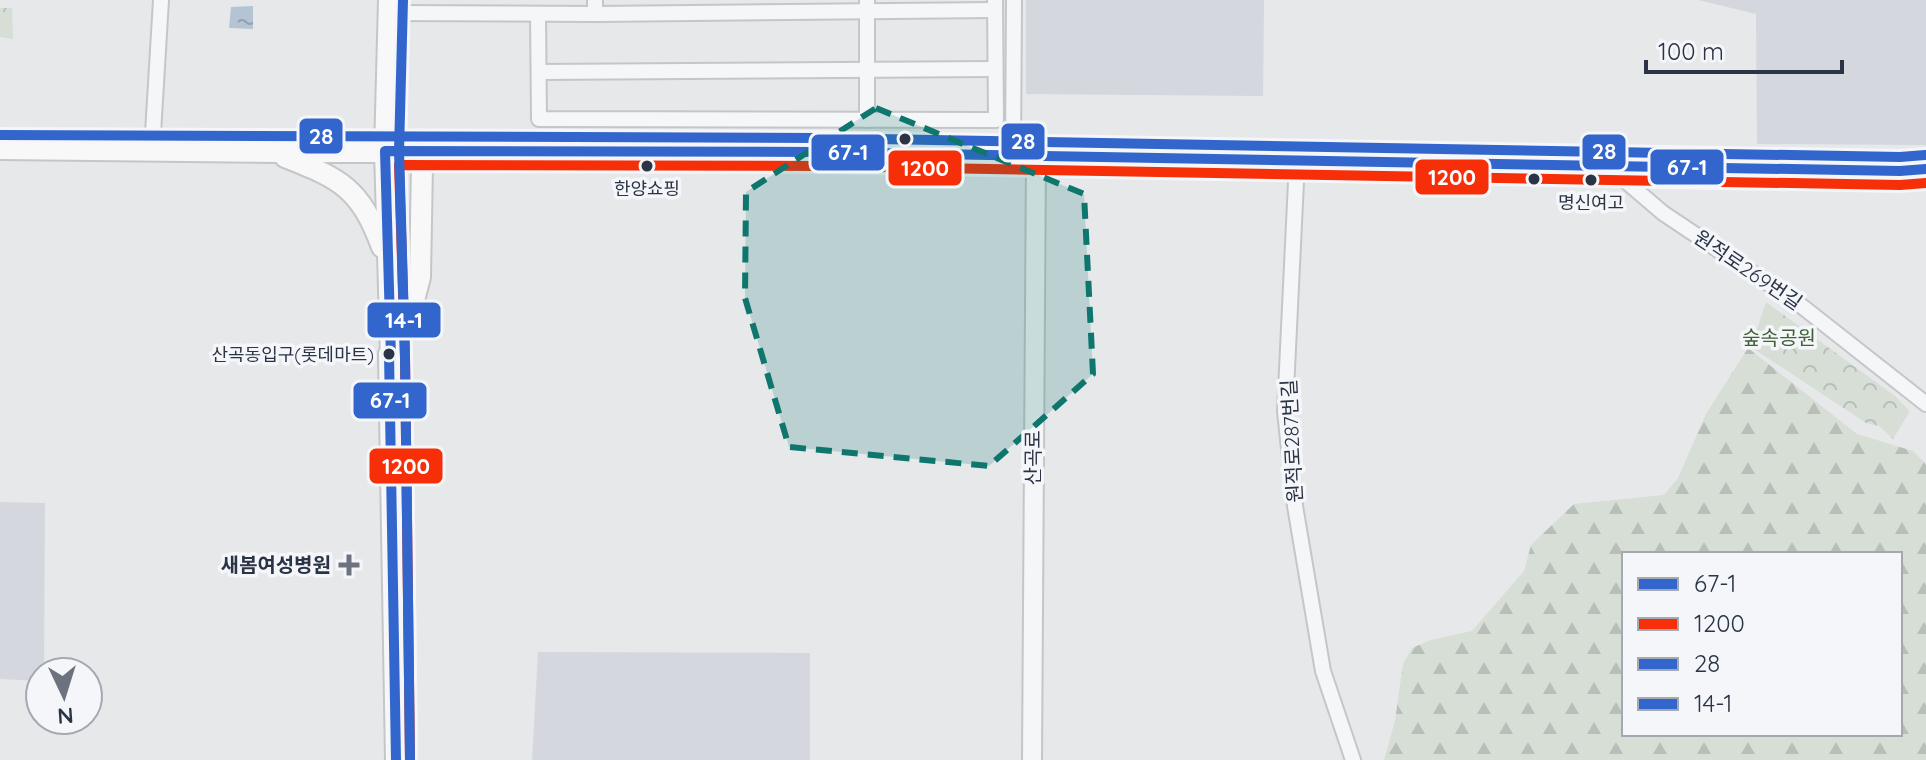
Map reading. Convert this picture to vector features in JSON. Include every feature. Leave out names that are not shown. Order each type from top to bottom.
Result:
[{"type":"main road","points":[[389,6],[385,151],[391,357]]},
{"type":"main road","points":[[0,149],[820,152],[1926,169]]},
{"type":"main road","points":[[391,357],[412,308],[420,277],[422,164],[442,151]]},
{"type":"main road","points":[[274,152],[321,171],[348,188],[370,214],[388,264]]},
{"type":"main road","points":[[391,357],[389,354],[396,760]]},
{"type":"street","points":[[152,150],[161,0]]},
{"type":"street","points":[[1013,155],[1014,0]]},
{"type":"street","points":[[867,5],[867,120]]},
{"type":"street","points":[[389,6],[538,14],[595,7],[995,5],[996,120],[539,119],[538,14]]},
{"type":"street","points":[[539,72],[995,69]]},
{"type":"street","name":"산곡로","points":[[1032,760],[1036,156]]},
{"type":"street","name":"원적로287번길","points":[[1297,161],[1285,411],[1295,506],[1323,671],[1353,760]]},
{"type":"street","name":"원적로269번길","points":[[1608,166],[1663,213],[1799,304],[1926,404]]},
{"type":"highlighted area","points":[[876,108],[1084,194],[1093,374],[989,466],[789,447],[745,298],[746,192]]},
{"type":"shaded area","points":[[1026,0],[1264,0],[1263,96],[1026,94]]},
{"type":"shaded area","points":[[1698,0],[1926,0],[1926,145],[1757,144],[1756,14]]},
{"type":"shaded area","points":[[0,502],[45,503],[44,656],[24,656],[24,680],[0,679]]},
{"type":"shaded area","points":[[538,652],[810,653],[810,760],[532,760]]},
{"type":"green space","points":[[0,8],[12,8],[13,39],[0,37]]},
{"type":"green space","name":"숲속공원","points":[[1766,302],[1895,396],[1910,411],[1893,439],[1879,426],[1866,423],[1751,347]]},
{"type":"green space","points":[[1748,348],[1857,434],[1913,451],[1926,464],[1926,760],[1384,760],[1395,721],[1403,664],[1412,648],[1431,640],[1472,631],[1524,571],[1531,545],[1574,504],[1664,495],[1678,478],[1706,414]]},
{"type":"water","points":[[253,6],[253,29],[229,28],[231,7]]},
{"type":"transit line","name":"14-1","points":[[403,0],[399,151],[410,760]]},
{"type":"transit line","name":"28","points":[[0,135],[820,138],[1925,155]]},
{"type":"transit line","name":"67-1","points":[[396,760],[385,151],[820,152],[1926,169]]},
{"type":"transit line","name":"1200","points":[[410,760],[405,357],[399,165],[820,166],[1926,183]]},
{"type":"place","name":"한양쇼핑","points":[[647,166]]},
{"type":"place","name":"명신여고","points":[[1591,180]]},
{"type":"place","name":"산곡동입구(롯데마트)","points":[[389,354]]},
{"type":"place","name":"새봄여성병원","points":[[349,565]]}]
